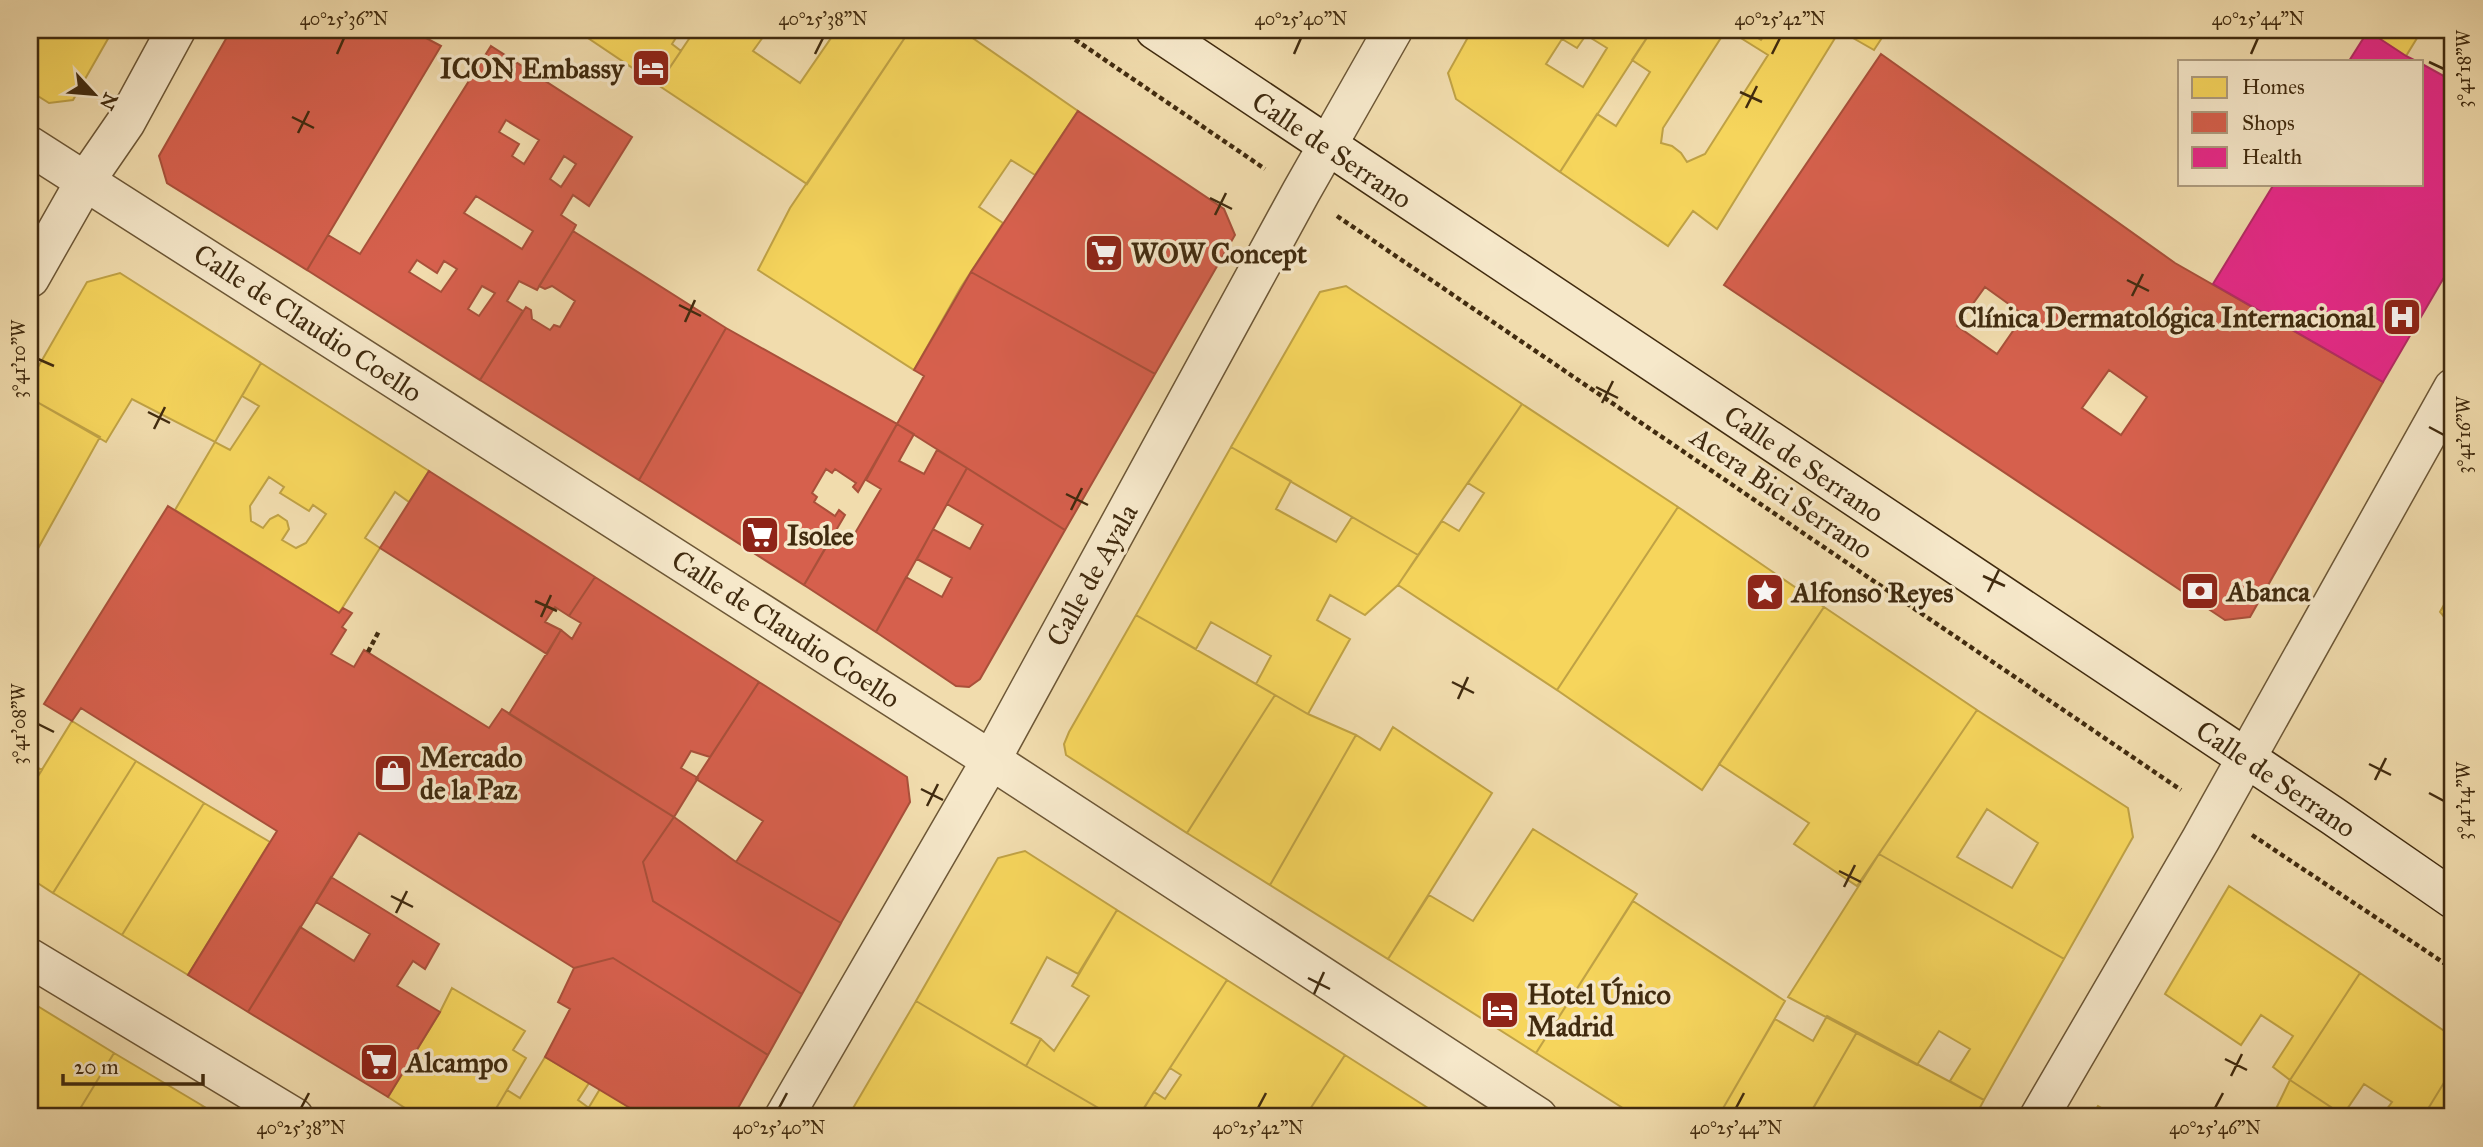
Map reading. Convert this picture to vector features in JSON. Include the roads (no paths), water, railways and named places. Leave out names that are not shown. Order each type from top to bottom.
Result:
[{"type":"street","points":[[30,278],[84,183],[126,122],[176,30]]},
{"type":"street","name":"Calle de Serrano","points":[[1155,30],[2333,816],[2453,899]]},
{"type":"street","name":"Calle de Ayala","points":[[784,1117],[991,760],[1393,30]]},
{"type":"street","name":"Calle de Claudio Coello","points":[[30,146],[84,183],[991,760],[1538,1117]]},
{"type":"street","points":[[2039,1117],[2246,760],[2453,388]]},
{"type":"street","points":[[30,958],[294,1117]]},
{"type":"place","name":"ICON Embassy","points":[[651,68]]},
{"type":"place","name":"WOW Concept","points":[[1104,253]]},
{"type":"place","name":"Clínica Dermatológica Internacional","points":[[2402,317]]},
{"type":"place","name":"Isolee","points":[[760,535]]},
{"type":"place","name":"Abanca","points":[[2200,591]]},
{"type":"place","name":"Alfonso Reyes","points":[[1765,592]]},
{"type":"place","name":"Mercado de la Paz","points":[[393,773]]},
{"type":"place","name":"Hotel Único Madrid","points":[[1500,1010]]},
{"type":"place","name":"Alcampo","points":[[379,1062]]}]
